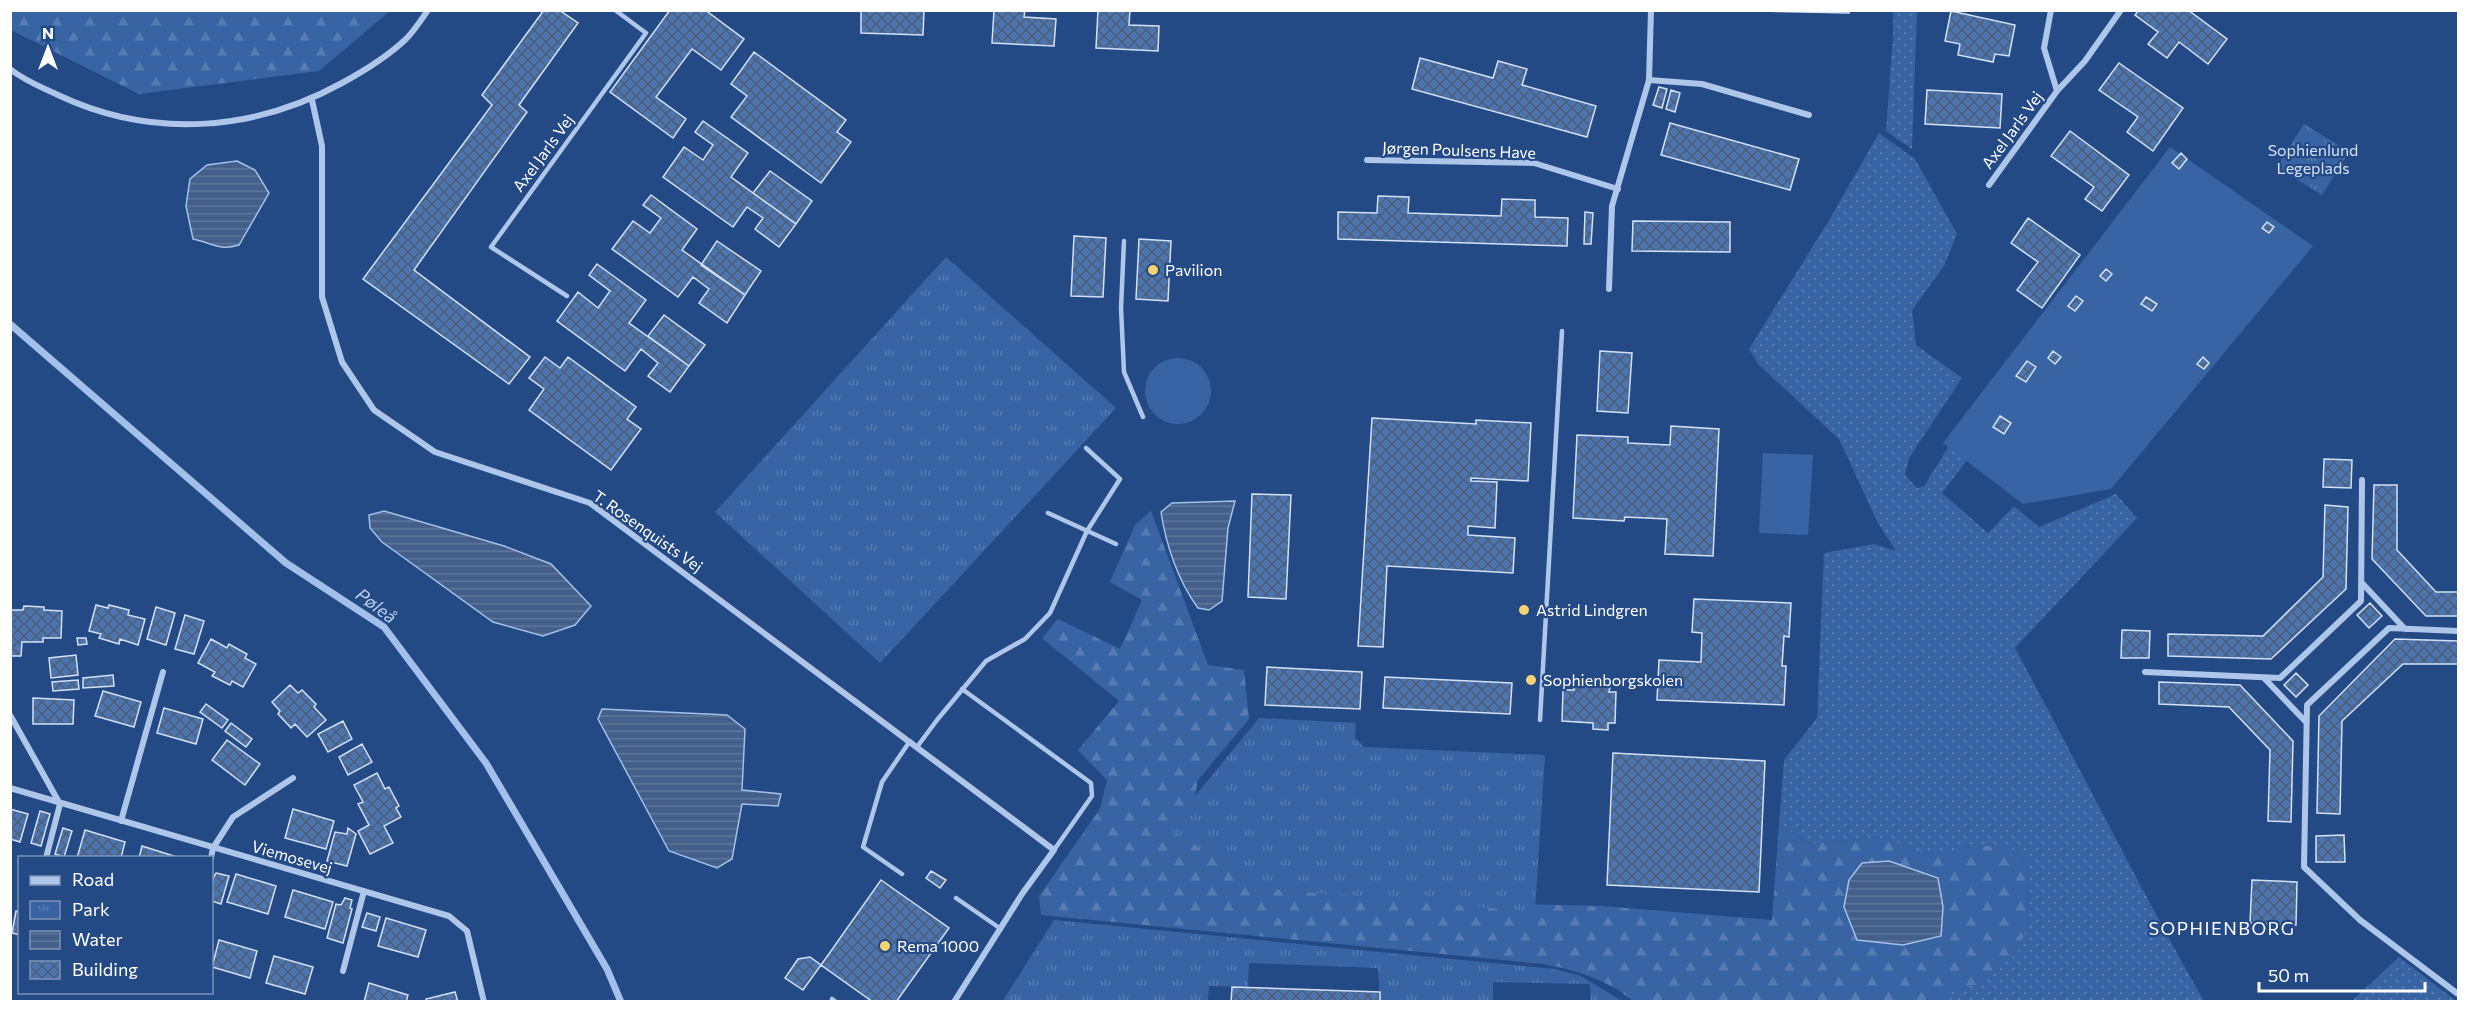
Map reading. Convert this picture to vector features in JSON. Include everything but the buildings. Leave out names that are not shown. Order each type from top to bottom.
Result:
[{"type":"street","points":[[10,69],[21,77],[82,106],[131,120],[195,126],[237,121],[312,100],[364,70],[407,39],[428,10]]},
{"type":"street","points":[[1609,289],[1612,206],[1650,80],[1651,10]]},
{"type":"street","name":"Axel Jarls Vej","points":[[2051,10],[2044,48],[2057,91]]},
{"type":"street","name":"Axel Jarls Vej","points":[[1989,185],[2057,91],[2085,61],[2121,10]]},
{"type":"street","points":[[1650,80],[1702,84],[1809,115]]},
{"type":"street","name":"T. Rosenquists Vej","points":[[312,100],[322,146],[322,297],[342,362],[374,410],[435,452],[590,503],[1054,850]]},
{"type":"street","name":"Jørgen Poulsens Have","points":[[1366,160],[1534,163],[1618,189]]},
{"type":"street","points":[[2145,672],[2280,678],[2361,601],[2362,480]]},
{"type":"street","points":[[2361,583],[2405,629]]},
{"type":"street","points":[[2458,631],[2389,628],[2307,705],[2304,867],[2360,920],[2458,994]]},
{"type":"street","points":[[121,821],[163,672]]},
{"type":"street","points":[[2263,677],[2306,722]]},
{"type":"street","points":[[10,715],[60,804],[47,856]]},
{"type":"street","points":[[211,856],[213,848],[233,817],[293,778]]},
{"type":"street","name":"Viemosevej","points":[[10,788],[449,916],[467,932],[484,1002]]},
{"type":"street","points":[[954,1002],[1054,850]]},
{"type":"street","points":[[343,971],[364,891]]},
{"type":"lane","name":"Axel Jarls Vej","points":[[567,296],[491,247],[646,33],[615,10]]},
{"type":"lane","points":[[1124,241],[1121,308],[1124,372],[1143,417]]},
{"type":"lane","points":[[1540,720],[1562,332]]},
{"type":"lane","points":[[917,747],[986,661],[1025,639],[1050,613],[1087,531],[1120,479],[1086,448]]},
{"type":"lane","points":[[1048,513],[1116,544]]},
{"type":"lane","points":[[962,689],[1092,783],[1092,796],[1054,850]]},
{"type":"lane","points":[[902,874],[863,847],[882,782],[910,741]]},
{"type":"lane","points":[[956,898],[1000,929]]},
{"type":"green space","points":[[10,11],[390,11],[319,71],[139,94],[11,30]]},
{"type":"green space","points":[[1893,11],[1917,11],[1912,149],[1886,131]]},
{"type":"green space","name":"Sophienlund Legeplads","points":[[2304,124],[2349,152],[2322,195],[2277,167]]},
{"type":"green space","points":[[1879,133],[1915,159],[1957,234],[1944,266],[1912,310],[1916,345],[1962,378],[1909,458],[1905,475],[1917,488],[1924,486],[1964,422],[1984,438],[1942,493],[1988,533],[2014,506],[2039,527],[2116,494],[2137,518],[2015,648],[2204,1001],[1956,1001],[1951,998],[1951,989],[1975,985],[2027,926],[2028,864],[2016,850],[1969,846],[1941,857],[1877,837],[1810,844],[1779,824],[1784,760],[1817,718],[1824,553],[1874,544],[1896,551],[1878,523],[1839,439],[1759,365],[1749,349],[1828,222]]},
{"type":"green space","points":[[2170,147],[2313,246],[2111,489],[2023,504],[1943,443]]},
{"type":"green space","points":[[946,257],[1116,408],[880,663],[715,512]]},
{"type":"green space","points":[[1178,358],[1191,361],[1201,368],[1208,378],[1211,391],[1208,404],[1201,414],[1191,421],[1178,424],[1165,421],[1155,414],[1148,404],[1145,391],[1148,378],[1155,368],[1165,361]]},
{"type":"green space","points":[[1763,453],[1813,455],[1808,535],[1759,533]]},
{"type":"green space","points":[[1151,511],[1208,665],[1244,670],[1249,719],[1198,780],[1190,822],[1508,904],[1602,906],[1772,920],[1779,824],[1810,844],[1877,837],[1941,856],[1969,846],[1998,846],[2016,850],[2028,864],[2027,926],[2018,953],[1975,985],[1952,989],[1951,998],[1956,1002],[1633,1001],[1613,987],[1591,977],[1543,964],[1041,915],[1039,896],[1100,809],[1107,780],[1078,750],[1119,701],[1042,638],[1058,619],[1120,649],[1142,600],[1110,582],[1135,525]]},
{"type":"green space","points":[[1259,718],[1356,723],[1355,738],[1364,747],[1545,755],[1535,912],[1269,889],[1168,829]]},
{"type":"green space","points":[[1054,920],[1554,969],[1581,976],[1622,1001],[1591,1001],[1590,984],[1493,982],[1493,1001],[1380,1001],[1378,968],[1249,963],[1248,987],[1209,986],[1208,1001],[1002,1002]]},
{"type":"green space","points":[[2399,957],[2456,1001],[2352,1001]]},
{"type":"water","points":[[237,161],[255,170],[269,193],[239,245],[221,247],[193,239],[186,206],[190,179],[207,165]]},
{"type":"water","points":[[1235,501],[1228,528],[1222,601],[1209,610],[1198,608],[1184,586],[1174,562],[1161,512],[1172,503]]},
{"type":"water","points":[[384,511],[504,546],[551,564],[591,606],[575,625],[543,636],[493,622],[382,542],[370,528],[369,515]]},
{"type":"water","points":[[602,709],[727,715],[745,729],[742,790],[781,794],[778,806],[742,804],[732,859],[717,868],[669,851],[598,719]]},
{"type":"water","points":[[1889,861],[1938,878],[1943,907],[1941,936],[1903,945],[1857,940],[1844,907],[1849,880],[1862,863]]},
{"type":"waterway","name":"Pøleå","points":[[10,324],[286,563],[384,627],[486,763],[607,969],[621,1002]]},
{"type":"place","name":"Pavilion","points":[[1153,270]]},
{"type":"place","name":"Astrid Lindgren","points":[[1524,610]]},
{"type":"place","name":"Sophienborgskolen","points":[[1531,680]]},
{"type":"place","name":"Rema 1000","points":[[885,946]]},
{"type":"district","name":"SOPHIENBORG","points":[[2222,929]]}]
